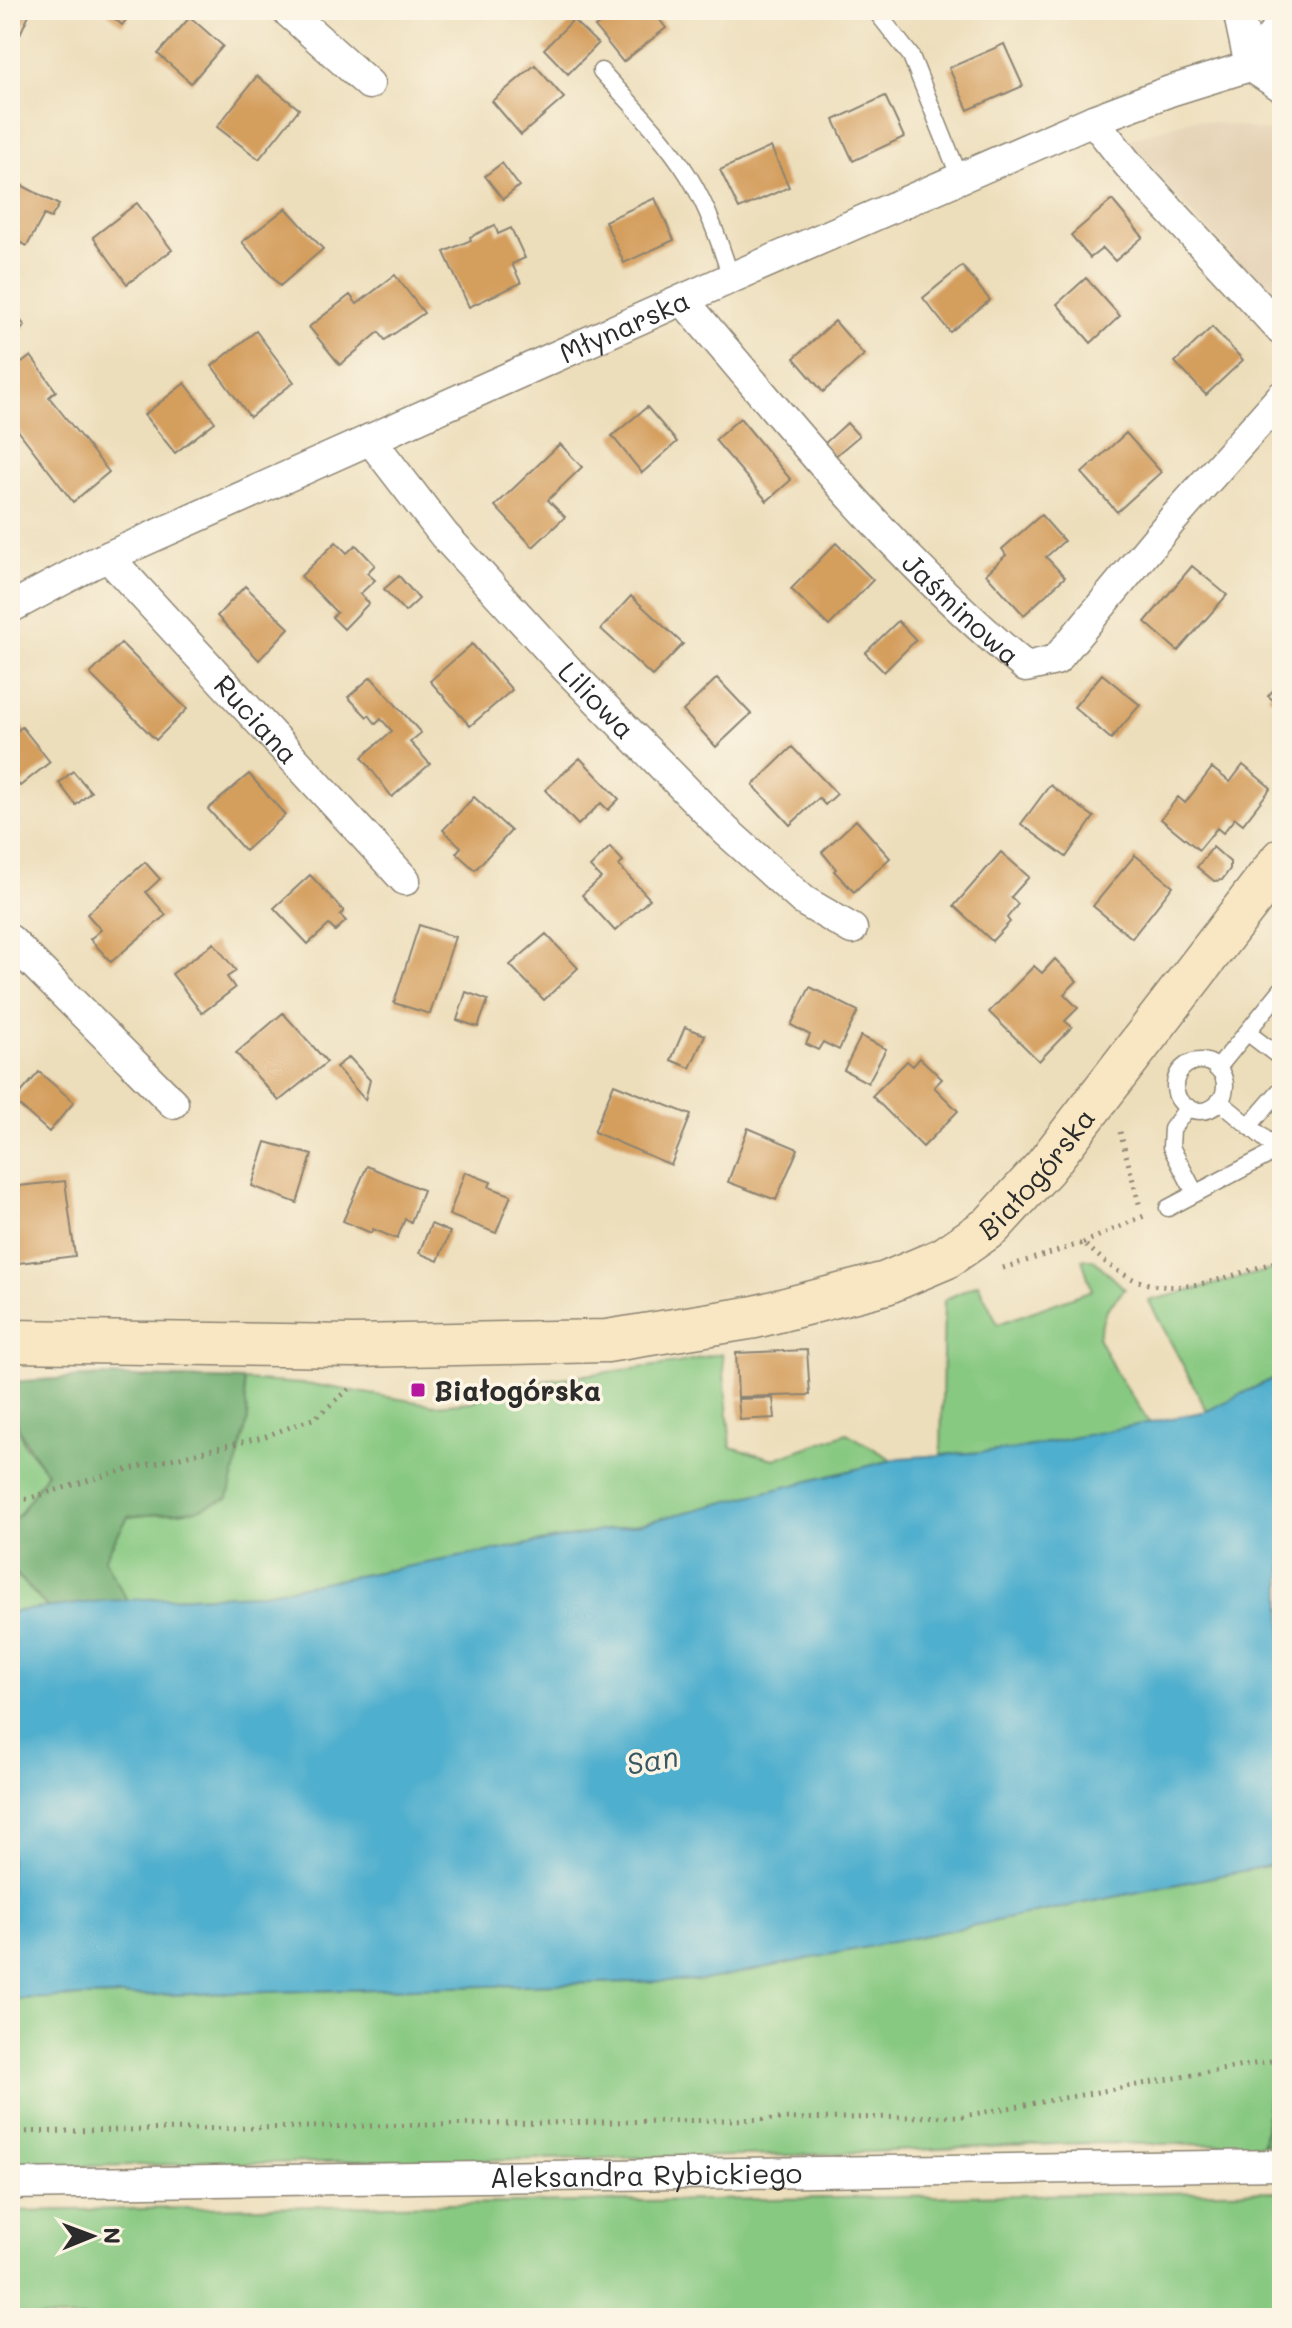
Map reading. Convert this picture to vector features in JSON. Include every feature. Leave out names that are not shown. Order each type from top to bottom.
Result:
[{"type":"street","points":[[286,10],[369,84]]},
{"type":"street","points":[[1238,10],[1250,66],[1282,87]]},
{"type":"street","points":[[1250,66],[1282,22]]},
{"type":"street","name":"Młynarska","points":[[10,608],[108,557],[731,278],[1093,120],[1250,66]]},
{"type":"street","points":[[1093,120],[1131,168],[1282,331]]},
{"type":"street","name":"Jaśminowa","points":[[683,300],[873,523],[982,631],[1026,667],[1056,660],[1173,519],[1282,396]]},
{"type":"street","name":"Liliowa","points":[[370,439],[444,535],[567,669],[726,831],[804,901],[852,929]]},
{"type":"street","name":"Ruciana","points":[[108,557],[405,880]]},
{"type":"street","name":"Białogórska","points":[[10,1341],[353,1346],[607,1341],[755,1317],[886,1283],[945,1258],[991,1226],[1045,1167],[1282,859]]},
{"type":"street","points":[[10,940],[173,1103]]},
{"type":"street","name":"Aleksandra Rybickiego","points":[[10,2184],[1282,2165]]},
{"type":"lane","points":[[875,10],[911,56],[960,178]]},
{"type":"lane","points":[[601,71],[647,122],[688,175],[714,226],[731,278]]},
{"type":"lane","points":[[1217,1069],[1282,989]]},
{"type":"lane","points":[[1248,1033],[1282,1059]]},
{"type":"lane","points":[[1201,1061],[1211,1064],[1224,1081],[1224,1092],[1219,1101],[1205,1110],[1188,1107],[1180,1100],[1176,1090],[1176,1079],[1181,1070],[1190,1063],[1201,1061]]},
{"type":"lane","points":[[1249,1126],[1282,1088]]},
{"type":"lane","points":[[1168,1208],[1278,1150],[1219,1101]]},
{"type":"lane","points":[[1188,1107],[1172,1129],[1171,1147],[1195,1193]]},
{"type":"path","points":[[994,1271],[1083,1243],[1168,1208]]},
{"type":"path","points":[[1083,1243],[1128,1277],[1167,1289],[1206,1282],[1282,1260]]},
{"type":"path","points":[[10,1504],[113,1473],[263,1437],[315,1418],[355,1384]]},
{"type":"path","points":[[10,2132],[963,2116],[1282,2059]]},
{"type":"shaded area","points":[[1195,119],[1282,134],[1282,308],[1123,141]]},
{"type":"green space","points":[[1082,1259],[1093,1259],[1125,1289],[1106,1310],[1098,1337],[1116,1373],[1150,1423],[1011,1450],[941,1455],[944,1300],[978,1284],[998,1324],[1092,1290]]},
{"type":"green space","points":[[1282,1267],[1282,1374],[1207,1411],[1149,1301]]},
{"type":"green space","points":[[722,1353],[731,1447],[774,1459],[847,1433],[893,1460],[639,1524],[258,1594],[127,1600],[103,1559],[128,1517],[196,1510],[248,1420],[243,1380],[317,1385],[435,1405],[471,1402],[515,1384],[678,1363]]},
{"type":"green space","points":[[103,1376],[243,1380],[248,1420],[228,1498],[196,1510],[128,1517],[104,1559],[127,1600],[48,1608],[10,1567],[10,1522],[20,1514],[47,1472],[20,1430],[10,1382]]},
{"type":"green space","points":[[10,1403],[24,1444],[47,1472],[20,1514],[10,1522]]},
{"type":"green space","points":[[10,1567],[12,1571],[48,1608],[10,1612]]},
{"type":"green space","points":[[1282,1863],[1282,1988],[1263,2145],[1079,2143],[798,2155],[10,2167],[10,1999],[704,1980]]},
{"type":"green space","points":[[1282,1988],[1282,2143],[1263,2145]]},
{"type":"green space","points":[[1282,2191],[1282,2318],[10,2318],[10,2211]]},
{"type":"water","name":"San","points":[[1282,1374],[1282,1863],[704,1980],[10,1999],[10,1612],[102,1601],[258,1594],[639,1524],[900,1458],[1011,1450],[1207,1411]]},
{"type":"building","points":[[10,10],[31,10],[10,56]]},
{"type":"building","points":[[104,10],[134,10],[122,25]]},
{"type":"building","points":[[617,10],[652,10],[666,28],[623,62],[595,27]]},
{"type":"building","points":[[190,17],[223,46],[191,83],[158,54]]},
{"type":"building","points":[[573,20],[598,44],[568,74],[544,49]]},
{"type":"building","points":[[1004,44],[1023,86],[968,110],[949,68]]},
{"type":"building","points":[[535,65],[564,98],[521,135],[492,101]]},
{"type":"building","points":[[257,76],[299,109],[259,159],[217,127]]},
{"type":"building","points":[[885,96],[904,137],[853,161],[834,120]]},
{"type":"building","points":[[771,147],[789,187],[739,209],[720,170]]},
{"type":"building","points":[[502,163],[519,186],[503,199],[485,176]]},
{"type":"building","points":[[10,179],[59,205],[51,218],[44,215],[27,246],[10,237]]},
{"type":"building","points":[[655,198],[674,240],[624,263],[605,221]]},
{"type":"building","points":[[1112,200],[1143,237],[1115,261],[1103,248],[1090,258],[1071,235]]},
{"type":"building","points":[[137,203],[172,250],[127,284],[93,237]]},
{"type":"building","points":[[286,208],[323,249],[280,286],[242,242]]},
{"type":"building","points":[[495,225],[498,234],[511,228],[525,258],[512,264],[521,283],[469,307],[444,252]]},
{"type":"building","points":[[962,266],[990,300],[950,332],[923,298]]},
{"type":"building","points":[[395,275],[424,313],[385,340],[379,332],[340,365],[309,327],[350,295],[357,304]]},
{"type":"building","points":[[1086,278],[1120,316],[1091,343],[1057,304]]},
{"type":"building","points":[[10,308],[25,326],[10,339]]},
{"type":"building","points":[[835,321],[864,355],[823,392],[794,358]]},
{"type":"building","points":[[1212,327],[1243,360],[1206,395],[1175,362]]},
{"type":"building","points":[[256,331],[294,382],[250,417],[212,366]]},
{"type":"building","points":[[31,356],[56,391],[49,397],[109,472],[73,502],[10,420],[10,372]]},
{"type":"building","points":[[185,383],[215,422],[175,453],[144,415]]},
{"type":"building","points":[[647,407],[677,442],[642,473],[612,436]]},
{"type":"building","points":[[740,418],[791,480],[767,501],[715,440]]},
{"type":"building","points":[[847,423],[859,436],[834,457],[824,444]]},
{"type":"building","points":[[1126,433],[1161,472],[1117,512],[1082,473]]},
{"type":"building","points":[[560,444],[582,467],[548,500],[565,517],[533,547],[495,506]]},
{"type":"building","points":[[1041,515],[1064,541],[1046,557],[1065,577],[1024,615],[986,574],[1006,555],[1002,549]]},
{"type":"building","points":[[336,542],[347,553],[356,545],[375,565],[367,573],[375,580],[360,594],[369,603],[344,629],[332,617],[337,613],[301,576]]},
{"type":"building","points":[[836,543],[873,580],[829,626],[791,589]]},
{"type":"building","points":[[1192,566],[1227,595],[1178,651],[1145,622]]},
{"type":"building","points":[[399,576],[419,599],[405,612],[384,589]]},
{"type":"building","points":[[245,586],[289,628],[259,660],[217,616]]},
{"type":"building","points":[[631,596],[683,644],[652,676],[601,629]]},
{"type":"building","points":[[898,621],[916,640],[884,672],[865,653]]},
{"type":"building","points":[[121,643],[187,709],[156,740],[90,674]]},
{"type":"building","points":[[472,644],[512,690],[470,726],[430,681]]},
{"type":"building","points":[[1102,674],[1140,705],[1111,739],[1074,707]]},
{"type":"building","points":[[371,677],[421,733],[410,742],[430,764],[392,797],[362,757],[392,731],[381,719],[376,724],[348,697]]},
{"type":"building","points":[[717,678],[751,714],[716,747],[683,711]]},
{"type":"building","points":[[1282,680],[1282,707],[1268,696]]},
{"type":"building","points":[[10,720],[18,730],[22,727],[50,762],[20,786],[10,773]]},
{"type":"building","points":[[792,747],[837,794],[825,805],[819,798],[790,825],[753,785]]},
{"type":"building","points":[[580,758],[619,799],[608,810],[601,803],[578,825],[545,790]]},
{"type":"building","points":[[1243,765],[1271,788],[1243,824],[1235,818],[1223,833],[1217,828],[1199,850],[1161,819],[1178,797],[1185,803],[1212,768],[1230,782]]},
{"type":"building","points":[[73,771],[91,792],[76,805],[59,783]]},
{"type":"building","points":[[249,774],[285,815],[245,851],[208,809]]},
{"type":"building","points":[[1050,785],[1094,817],[1066,857],[1021,824]]},
{"type":"building","points":[[474,797],[511,831],[475,870],[456,853],[461,847],[443,830]]},
{"type":"building","points":[[856,820],[890,858],[854,892],[834,871],[836,869],[822,852]]},
{"type":"building","points":[[610,847],[623,861],[619,866],[650,899],[615,931],[582,895],[601,878],[590,867]]},
{"type":"building","points":[[1213,847],[1230,862],[1230,869],[1222,880],[1214,881],[1197,867]]},
{"type":"building","points":[[1001,852],[1029,877],[1011,897],[1018,904],[1007,918],[1010,922],[992,941],[954,906]]},
{"type":"building","points":[[1135,855],[1173,886],[1132,938],[1093,906]]},
{"type":"building","points":[[145,862],[160,879],[146,892],[166,915],[111,962],[90,939],[101,930],[87,914]]},
{"type":"building","points":[[310,875],[344,911],[340,915],[346,921],[335,931],[329,925],[308,944],[274,908]]},
{"type":"building","points":[[419,925],[455,937],[430,1014],[394,1003]]},
{"type":"building","points":[[546,934],[578,968],[544,1000],[510,965]]},
{"type":"building","points":[[214,943],[236,971],[227,977],[235,988],[202,1013],[172,974]]},
{"type":"building","points":[[1055,959],[1077,981],[1064,994],[1078,1008],[1065,1021],[1072,1027],[1039,1061],[989,1012],[1034,966],[1042,973]]},
{"type":"building","points":[[810,987],[858,1011],[839,1050],[823,1042],[818,1050],[806,1044],[810,1035],[791,1025]]},
{"type":"building","points":[[466,992],[488,1000],[478,1027],[457,1020]]},
{"type":"building","points":[[283,1013],[327,1062],[279,1101],[236,1053]]},
{"type":"building","points":[[685,1027],[705,1035],[690,1068],[671,1060]]},
{"type":"building","points":[[861,1036],[886,1049],[868,1083],[844,1070]]},
{"type":"building","points":[[349,1057],[370,1080],[365,1100],[336,1067]]},
{"type":"building","points":[[920,1058],[942,1079],[934,1087],[958,1111],[923,1147],[872,1096],[907,1061],[913,1066]]},
{"type":"building","points":[[39,1072],[74,1102],[49,1132],[14,1101]]},
{"type":"building","points":[[614,1084],[691,1115],[671,1165],[594,1132]]},
{"type":"building","points":[[748,1128],[798,1149],[776,1200],[728,1182]]},
{"type":"building","points":[[266,1142],[312,1155],[297,1203],[252,1186]]},
{"type":"building","points":[[367,1166],[423,1190],[411,1222],[405,1219],[397,1239],[373,1229],[371,1233],[343,1221]]},
{"type":"building","points":[[465,1172],[491,1182],[489,1187],[511,1195],[496,1233],[449,1215]]},
{"type":"building","points":[[65,1181],[75,1256],[10,1264],[10,1187]]},
{"type":"building","points":[[431,1224],[450,1232],[438,1261],[419,1253]]},
{"type":"building","points":[[807,1350],[810,1395],[738,1397],[736,1353]]},
{"type":"building","points":[[773,1398],[775,1418],[740,1420],[738,1399]]},
{"type":"place","name":"Białogórska","points":[[418,1390]]}]
